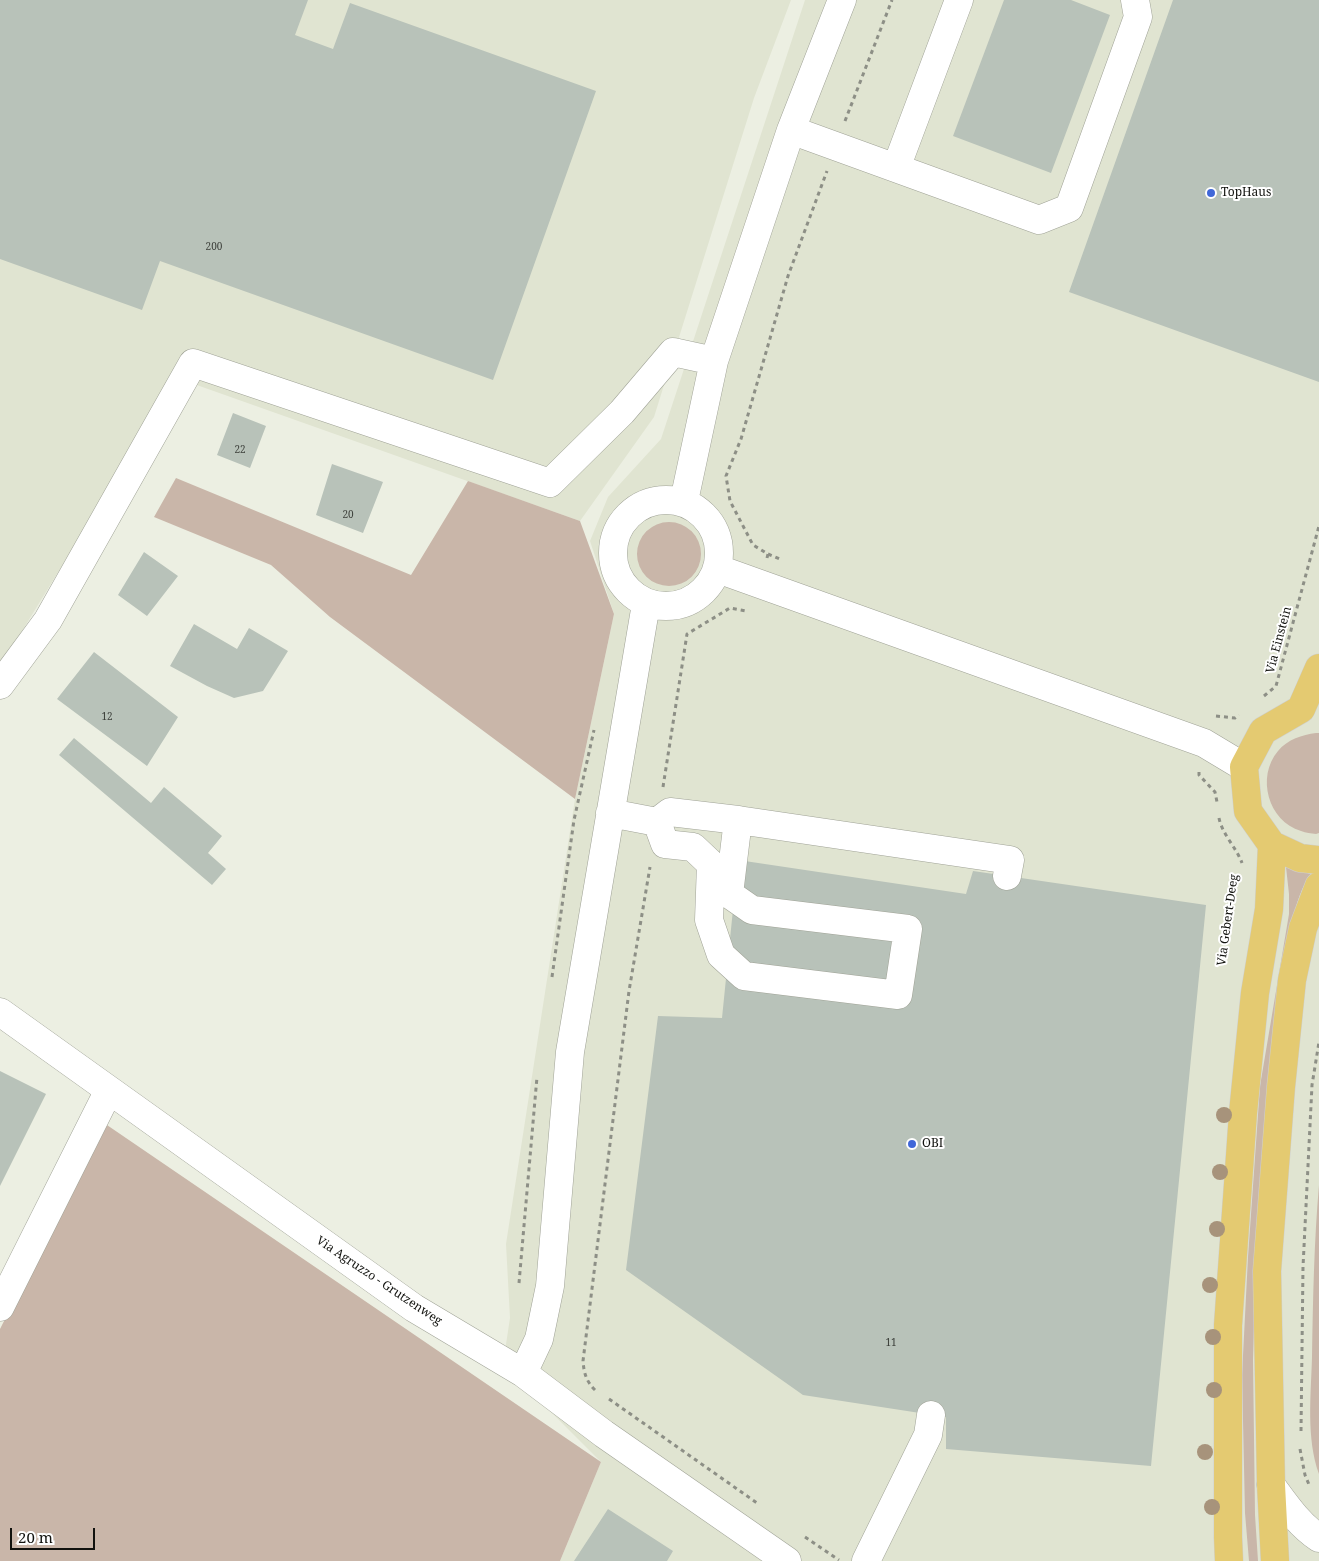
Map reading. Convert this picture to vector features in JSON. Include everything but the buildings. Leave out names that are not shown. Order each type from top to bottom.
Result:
[{"type":"main road","points":[[1319,668],[1310,710],[1263,731],[1244,767],[1248,810],[1272,845],[1300,858],[1319,860]]},
{"type":"main road","points":[[1229,1561],[1228,1325],[1243,1113],[1255,993],[1269,908],[1272,845]]},
{"type":"main road","points":[[1275,1561],[1271,1485],[1267,1271],[1281,1087],[1292,980],[1303,928],[1319,886]]},
{"type":"main road","points":[[1281,1087],[1308,972],[1319,938]]},
{"type":"street","points":[[684,501],[714,361],[791,130],[842,0]]},
{"type":"street","points":[[896,168],[959,0]]},
{"type":"street","points":[[791,130],[1039,220],[1069,208],[1138,17],[1135,0]]},
{"type":"street","points":[[0,684],[48,620],[193,363],[550,483],[622,412],[674,352],[714,361]]},
{"type":"street","points":[[654,500],[684,501],[704,514],[719,539],[718,569],[704,593],[679,606],[646,604],[625,588],[613,565],[614,537],[627,515],[654,500]]},
{"type":"street","points":[[718,569],[1204,743],[1244,767]]},
{"type":"street","points":[[523,1372],[539,1338],[550,1286],[570,1052],[646,604]]},
{"type":"street","points":[[610,813],[657,822],[670,812],[738,820],[1010,860],[1008,876]]},
{"type":"street","points":[[657,822],[665,844],[693,847],[711,864],[709,920],[721,955],[744,976],[898,995],[908,929],[752,910],[729,894],[738,820]]},
{"type":"street","name":"Via Agruzzo - Grutzenweg","points":[[0,1012],[414,1308],[523,1372],[604,1434],[787,1561]]},
{"type":"street","points":[[0,1307],[109,1090]]},
{"type":"street","points":[[866,1561],[928,1435],[931,1415]]},
{"type":"street","points":[[1271,1485],[1308,1531],[1319,1538]]},
{"type":"path","name":"Via Einstein","points":[[1262,697],[1276,686],[1319,526]]},
{"type":"path","name":"Via Gebert-Deeg","points":[[1242,713],[1235,718],[1212,716],[1198,764],[1199,775],[1215,792],[1221,826],[1238,852],[1245,871]]},
{"type":"path","points":[[1300,1439],[1304,1267],[1312,1085],[1319,1042]]},
{"type":"path","points":[[1300,1448],[1305,1475],[1311,1489]]},
{"type":"shaded area","points":[[0,0],[791,0],[754,98],[654,417],[580,521],[177,378],[0,667]]},
{"type":"shaded area","points":[[805,0],[1319,0],[1319,1561],[560,1561],[601,1462],[503,1364],[510,1318],[506,1244],[575,799],[614,614],[590,541],[608,497],[661,439]]},
{"type":"shaded area","points":[[176,478],[411,575],[468,481],[580,521],[614,614],[575,799],[330,617],[271,565],[154,517]]},
{"type":"shaded area","points":[[663,522],[675,522],[692,531],[699,542],[701,554],[699,566],[692,577],[675,586],[663,586],[651,581],[642,572],[637,560],[637,548],[642,536],[651,527]]},
{"type":"shaded area","points":[[1319,733],[1319,833],[1316,834],[1301,831],[1290,826],[1280,818],[1273,808],[1267,785],[1271,761],[1278,751],[1295,738]]},
{"type":"shaded area","points":[[1286,867],[1311,874],[1300,895],[1293,919],[1257,1226],[1253,1360],[1255,1515],[1258,1561],[1249,1561],[1245,1513],[1242,1375],[1248,1257],[1260,1086],[1289,914]]},
{"type":"shaded area","points":[[104,1123],[601,1462],[560,1561],[0,1561],[0,1329]]},
{"type":"shaded area","points":[[1319,1185],[1319,1474],[1312,1446],[1310,1416],[1314,1271]]},
{"type":"place","name":"TopHaus","points":[[1211,193]]},
{"type":"place","name":"OBI","points":[[912,1144]]}]
